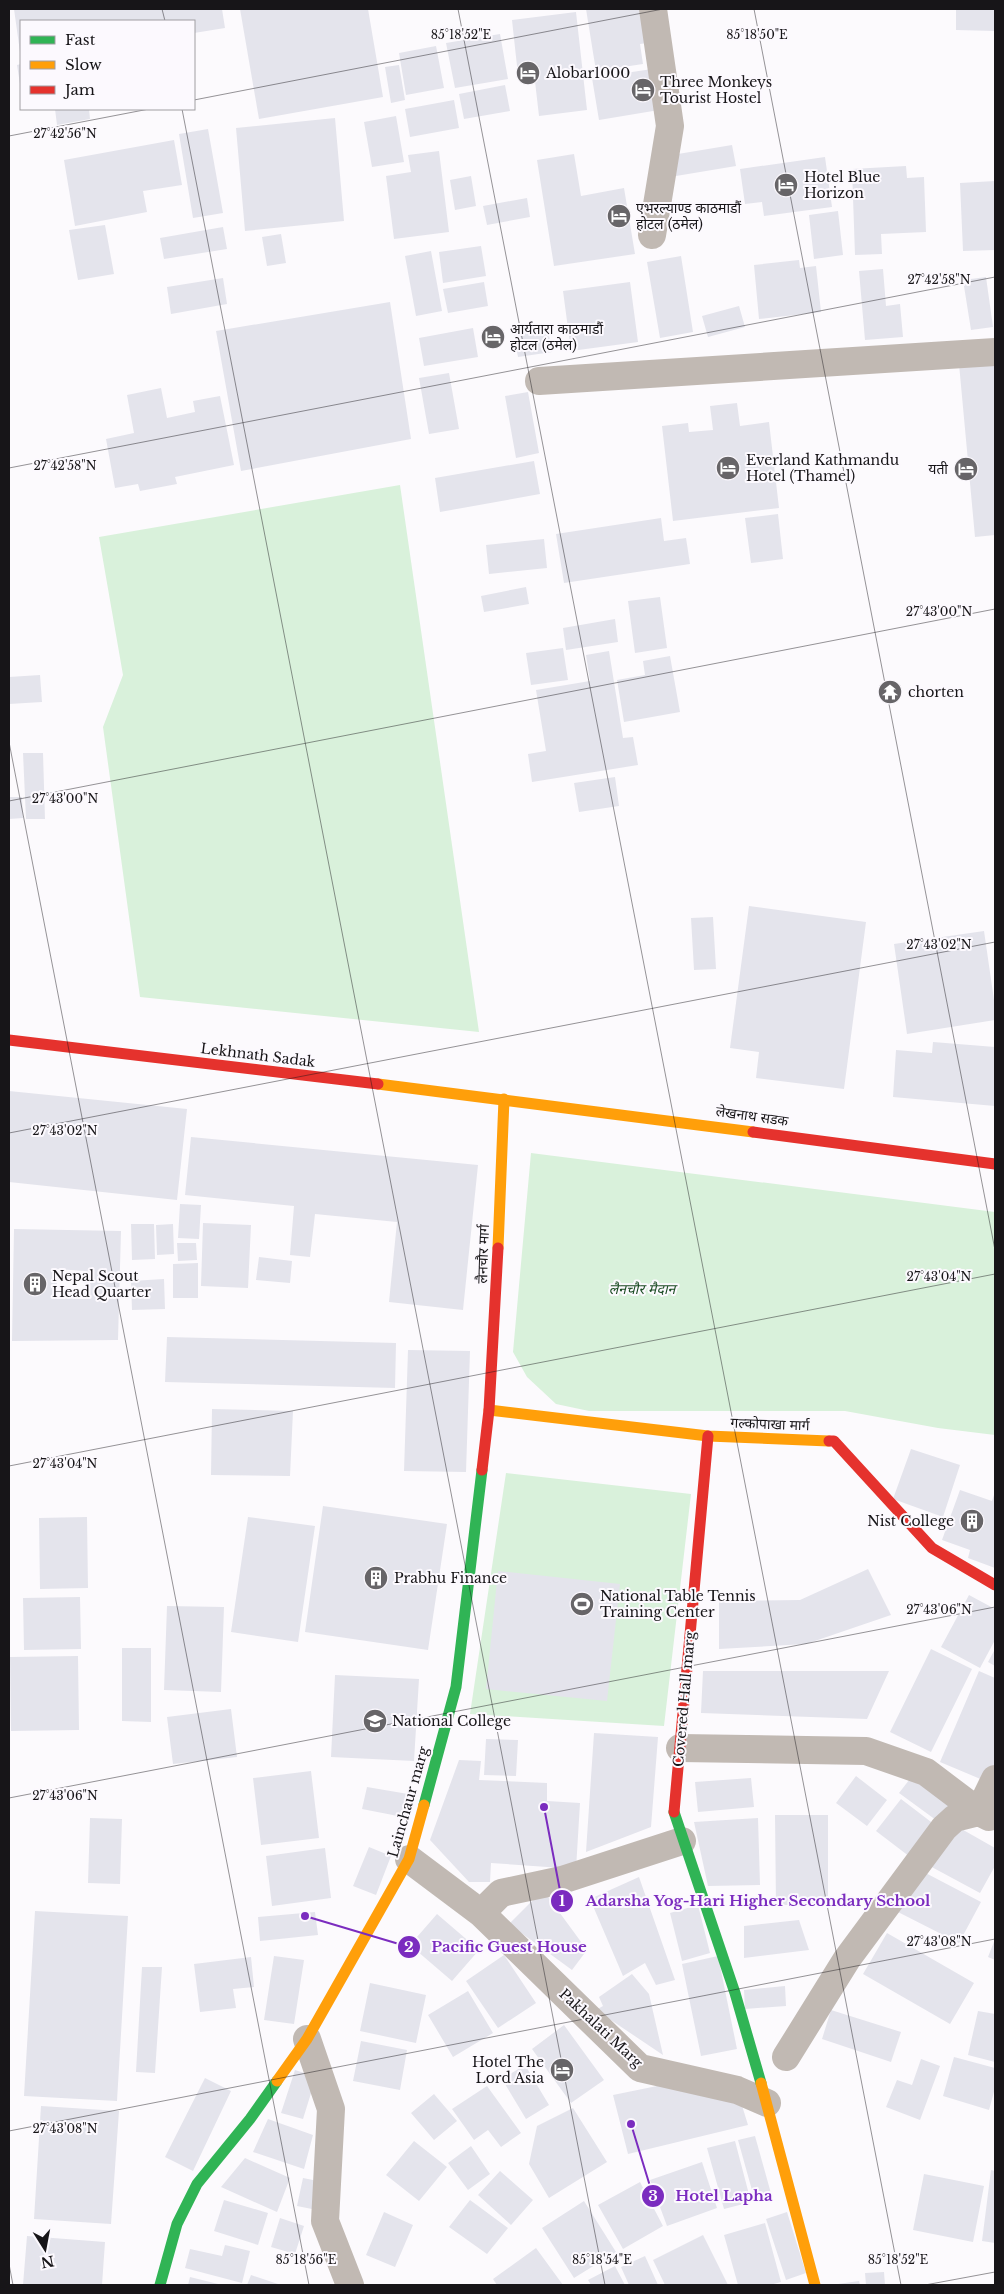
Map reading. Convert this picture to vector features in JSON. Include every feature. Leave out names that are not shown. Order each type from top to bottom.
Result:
[{"type":"main road","name":"Lekhnath Sadak","points":[[9,1040],[504,1099]]},
{"type":"main road","name":"लेखनाथ सडक","points":[[504,1099],[995,1164]]},
{"type":"main road","name":"लैनचौर मार्ग","points":[[489,1410],[504,1099]]},
{"type":"main road","name":"गल्कोपाखा मार्ग","points":[[489,1410],[708,1436],[834,1442],[932,1548],[995,1585]]},
{"type":"main road","name":"Lainchaur marg","points":[[160,2285],[177,2224],[197,2184],[250,2119],[307,2039],[410,1859],[456,1687],[489,1410]]},
{"type":"main road","name":"Covered Hall marg","points":[[708,1436],[673,1810],[735,1993],[767,2103]]},
{"type":"main road","points":[[767,2103],[815,2285]]},
{"type":"street","points":[[652,235],[670,126],[653,9]]},
{"type":"street","points":[[539,381],[995,352]]},
{"type":"street","points":[[680,1748],[866,1751],[926,1772],[987,1816]]},
{"type":"street","points":[[987,1816],[995,1779]]},
{"type":"street","points":[[786,2057],[848,1959],[944,1828],[955,1818],[987,1816]]},
{"type":"street","points":[[481,1913],[501,1893],[562,1880],[682,1841]]},
{"type":"street","name":"Pakhalati Marg","points":[[410,1859],[481,1913],[640,2068],[737,2090],[767,2103]]},
{"type":"street","points":[[307,2039],[331,2109],[325,2221],[350,2285]]},
{"type":"green space","points":[[400,485],[479,1032],[140,997],[103,727],[123,675],[99,537]]},
{"type":"green space","name":"लैनचौर मैदान","points":[[531,1153],[995,1212],[995,1435],[938,1428],[845,1411],[589,1411],[556,1404],[527,1377],[513,1352]]},
{"type":"green space","name":"National Table Tennis Training Center","points":[[506,1473],[691,1494],[664,1726],[470,1714]]},
{"type":"building","points":[[14,9],[222,9],[225,28],[195,33],[195,20],[20,20],[20,52]]},
{"type":"building","points":[[240,9],[368,9],[383,97],[259,119]]},
{"type":"building","points":[[586,9],[642,9],[647,43],[640,44],[643,64],[596,71]]},
{"type":"building","points":[[956,9],[995,9],[995,31],[956,30]]},
{"type":"building","points":[[576,12],[587,110],[539,116],[533,64],[517,66],[512,20]]},
{"type":"building","points":[[500,34],[508,79],[455,88],[446,43]]},
{"type":"building","points":[[436,46],[444,88],[406,95],[399,53]]},
{"type":"building","points":[[20,64],[20,84],[17,65]]},
{"type":"building","points":[[399,65],[405,100],[391,103],[385,67]]},
{"type":"building","points":[[652,69],[659,110],[599,120],[592,78]]},
{"type":"building","points":[[505,85],[510,111],[464,119],[459,94]]},
{"type":"building","points":[[454,100],[459,128],[410,137],[405,109]]},
{"type":"building","points":[[55,110],[89,110],[90,119],[57,125]]},
{"type":"building","points":[[396,116],[404,162],[372,167],[364,122]]},
{"type":"building","points":[[335,118],[344,221],[245,231],[236,128]]},
{"type":"building","points":[[208,129],[223,213],[193,218],[179,134]]},
{"type":"building","points":[[174,140],[182,185],[143,191],[147,212],[75,226],[64,160]]},
{"type":"building","points":[[732,145],[736,166],[670,177],[666,156]]},
{"type":"building","points":[[439,151],[449,232],[394,239],[386,176],[411,172],[408,155]]},
{"type":"building","points":[[574,154],[581,196],[624,188],[635,254],[554,266],[537,160]]},
{"type":"building","name":"Hotel Blue Horizon","points":[[825,157],[832,207],[764,216],[762,202],[745,204],[740,169]]},
{"type":"building","points":[[906,166],[907,178],[924,177],[926,232],[881,234],[882,254],[855,255],[852,169]]},
{"type":"building","points":[[471,176],[476,206],[455,210],[450,180]]},
{"type":"building","points":[[995,181],[995,250],[963,251],[960,183]]},
{"type":"building","points":[[527,198],[530,217],[487,225],[483,206]]},
{"type":"building","points":[[838,211],[843,255],[814,259],[809,215]]},
{"type":"building","points":[[105,225],[114,274],[78,280],[69,230]]},
{"type":"building","points":[[223,227],[227,249],[164,259],[160,238]]},
{"type":"building","points":[[281,234],[286,263],[267,266],[262,237]]},
{"type":"building","points":[[481,246],[486,276],[443,283],[439,252]]},
{"type":"building","points":[[431,251],[442,311],[416,316],[405,256]]},
{"type":"building","points":[[681,256],[693,332],[660,338],[647,262]]},
{"type":"building","points":[[799,260],[800,268],[816,266],[821,312],[759,319],[754,265]]},
{"type":"building","points":[[883,269],[886,306],[900,304],[903,337],[865,340],[859,271]]},
{"type":"building","points":[[986,277],[993,327],[971,330],[963,280]]},
{"type":"building","points":[[223,278],[227,304],[171,314],[167,287]]},
{"type":"building","points":[[484,282],[488,306],[448,313],[443,289]]},
{"type":"building","points":[[630,282],[638,342],[571,351],[563,291]]},
{"type":"building","points":[[390,302],[411,439],[241,471],[216,331]]},
{"type":"building","points":[[739,306],[745,327],[708,337],[702,316]]},
{"type":"building","points":[[547,324],[552,352],[518,357],[513,330]]},
{"type":"building","points":[[473,328],[478,357],[424,366],[419,338]]},
{"type":"building","points":[[995,361],[995,535],[975,537],[959,364]]},
{"type":"building","points":[[449,373],[459,429],[429,434],[419,378]]},
{"type":"building","points":[[161,388],[167,418],[195,412],[193,401],[220,396],[234,465],[175,477],[177,484],[140,491],[138,484],[115,488],[106,439],[134,433],[127,395]]},
{"type":"building","points":[[528,392],[539,453],[516,458],[505,396]]},
{"type":"building","points":[[737,403],[740,426],[769,422],[779,508],[673,521],[662,426],[688,423],[689,432],[713,430],[710,406]]},
{"type":"building","points":[[534,461],[540,494],[440,512],[435,478]]},
{"type":"building","points":[[778,514],[783,559],[751,563],[745,518]]},
{"type":"building","points":[[661,518],[664,541],[686,538],[690,564],[564,583],[556,534]]},
{"type":"building","points":[[544,539],[547,568],[489,574],[486,545]]},
{"type":"building","points":[[526,587],[529,604],[484,612],[481,596]]},
{"type":"building","points":[[660,597],[667,648],[635,653],[628,601]]},
{"type":"building","points":[[615,619],[618,642],[566,650],[563,628]]},
{"type":"building","points":[[563,648],[568,680],[531,685],[526,653]]},
{"type":"building","points":[[609,651],[623,738],[633,737],[638,765],[532,782],[528,754],[546,751],[536,690],[590,681],[586,655]]},
{"type":"building","points":[[670,656],[680,712],[624,722],[617,680],[645,675],[643,661]]},
{"type":"building","points":[[40,675],[42,702],[9,704],[9,677]]},
{"type":"building","name":"chorten","points":[[896,684],[899,698],[885,700],[882,686]]},
{"type":"building","points":[[23,753],[43,753],[45,819],[26,819]]},
{"type":"building","points":[[615,777],[619,806],[579,812],[574,783]]},
{"type":"building","points":[[9,797],[22,797],[23,818],[9,819]]},
{"type":"building","points":[[749,906],[866,922],[844,1089],[756,1078],[759,1052],[730,1048]]},
{"type":"building","points":[[713,917],[716,969],[694,970],[691,918]]},
{"type":"building","points":[[984,931],[995,1007],[995,1020],[907,1034],[894,944]]},
{"type":"building","points":[[933,1042],[995,1047],[995,1106],[893,1097],[896,1050],[932,1053]]},
{"type":"building","points":[[9,1091],[187,1109],[177,1200],[9,1182]]},
{"type":"building","points":[[191,1137],[478,1165],[463,1310],[389,1302],[397,1222],[315,1214],[310,1257],[290,1255],[294,1206],[185,1195]]},
{"type":"building","points":[[180,1204],[201,1205],[199,1239],[178,1238]]},
{"type":"building","points":[[203,1223],[251,1225],[248,1288],[201,1286]]},
{"type":"building","points":[[131,1224],[154,1224],[155,1259],[132,1260]]},
{"type":"building","points":[[173,1224],[174,1254],[157,1255],[156,1225]]},
{"type":"building","name":"Nepal Scout Head Quarter","points":[[14,1229],[121,1231],[118,1340],[12,1341]],"holes":[[[57,1269],[85,1271],[84,1299],[57,1298]]]},
{"type":"building","points":[[177,1243],[196,1243],[197,1260],[178,1261]]},
{"type":"building","points":[[259,1257],[292,1261],[290,1283],[256,1280]]},
{"type":"building","points":[[198,1263],[198,1298],[173,1298],[173,1264]]},
{"type":"building","points":[[164,1279],[165,1309],[132,1310],[131,1281]]},
{"type":"building","points":[[167,1337],[396,1343],[395,1388],[165,1382]]},
{"type":"building","points":[[408,1350],[470,1351],[466,1472],[404,1471]]},
{"type":"building","points":[[212,1409],[293,1411],[290,1476],[211,1475]]},
{"type":"building","points":[[911,1449],[960,1465],[943,1517],[893,1499]]},
{"type":"building","name":"Nist College","points":[[960,1490],[992,1501],[995,1492],[995,1568],[968,1558],[970,1550],[942,1540]]},
{"type":"building","name":"Prabhu Finance","points":[[323,1506],[447,1524],[428,1650],[305,1632]]},
{"type":"building","points":[[87,1517],[88,1588],[40,1589],[39,1518]]},
{"type":"building","points":[[248,1517],[315,1526],[298,1642],[231,1632]]},
{"type":"building","points":[[868,1569],[891,1615],[806,1644],[719,1649],[719,1601],[800,1600]]},
{"type":"building","points":[[498,1571],[620,1584],[607,1701],[486,1689]]},
{"type":"building","points":[[969,1595],[995,1609],[995,1640],[980,1668],[941,1647]]},
{"type":"building","points":[[80,1597],[81,1649],[24,1650],[23,1598]]},
{"type":"building","points":[[167,1606],[224,1607],[221,1692],[164,1690]]},
{"type":"building","points":[[122,1648],[151,1648],[151,1722],[122,1721]]},
{"type":"building","points":[[931,1649],[972,1669],[931,1752],[890,1732]]},
{"type":"building","points":[[995,1649],[995,1666],[988,1662]]},
{"type":"building","points":[[78,1656],[79,1730],[11,1731],[10,1657]]},
{"type":"building","points":[[703,1671],[889,1671],[867,1719],[701,1713]]},
{"type":"building","points":[[979,1671],[995,1678],[995,1772],[990,1783],[940,1762]]},
{"type":"building","name":"National College","points":[[335,1675],[419,1679],[414,1761],[331,1757]]},
{"type":"building","points":[[231,1709],[237,1757],[173,1764],[167,1717]]},
{"type":"building","points":[[594,1733],[658,1737],[651,1827],[586,1852]]},
{"type":"building","points":[[486,1739],[518,1740],[516,1776],[484,1775]]},
{"type":"building","points":[[459,1760],[481,1761],[479,1780],[547,1783],[547,1801],[580,1803],[576,1869],[491,1863],[490,1882],[469,1882],[430,1840]]},
{"type":"building","points":[[311,1771],[319,1838],[261,1845],[253,1778]]},
{"type":"building","points":[[913,1775],[954,1805],[940,1823],[899,1793]]},
{"type":"building","points":[[856,1776],[887,1800],[867,1826],[836,1803]]},
{"type":"building","points":[[751,1778],[754,1807],[698,1812],[695,1782]]},
{"type":"building","points":[[367,1787],[408,1794],[403,1817],[362,1809]]},
{"type":"building","points":[[901,1799],[939,1828],[914,1860],[876,1831]]},
{"type":"building","points":[[775,1815],[828,1815],[828,1905],[776,1905]]},
{"type":"building","points":[[90,1818],[122,1819],[120,1884],[88,1883]]},
{"type":"building","points":[[758,1818],[760,1885],[708,1886],[694,1822]]},
{"type":"building","points":[[951,1823],[995,1848],[995,1866],[980,1893],[928,1865]]},
{"type":"building","points":[[369,1847],[391,1856],[376,1895],[353,1886]]},
{"type":"building","points":[[325,1848],[331,1898],[272,1906],[266,1856]]},
{"type":"building","points":[[918,1869],[981,1902],[959,1943],[896,1911]]},
{"type":"building","points":[[639,1877],[675,1980],[656,1985],[645,1963],[623,1976],[590,1899]]},
{"type":"building","points":[[543,1890],[587,1950],[572,1970],[509,1924]]},
{"type":"building","points":[[698,1905],[710,1953],[682,1961],[670,1913]]},
{"type":"building","points":[[35,1911],[128,1916],[117,2101],[24,2096]]},
{"type":"building","points":[[315,1912],[318,1935],[260,1941],[258,1917]]},
{"type":"building","points":[[437,1914],[479,1950],[452,1981],[410,1945]]},
{"type":"building","points":[[799,1920],[809,1950],[744,1958],[744,1926]]},
{"type":"building","points":[[887,1933],[974,1983],[950,2024],[863,1974]]},
{"type":"building","points":[[995,1939],[995,1960],[988,1957]]},
{"type":"building","points":[[504,1955],[536,2003],[498,2028],[466,1981]]},
{"type":"building","points":[[274,1956],[304,1960],[294,2024],[264,2020]]},
{"type":"building","points":[[718,1956],[737,2049],[701,2056],[682,1964]]},
{"type":"building","points":[[251,1957],[254,1987],[233,1989],[236,2008],[200,2012],[194,1964]]},
{"type":"building","points":[[142,1967],[162,1967],[155,2073],[136,2072]]},
{"type":"building","points":[[632,1974],[649,1994],[663,2055],[596,2010],[603,2006],[599,1997]]},
{"type":"building","points":[[370,1983],[426,1995],[416,2043],[360,2031]]},
{"type":"building","points":[[785,1986],[786,2006],[745,2009],[744,1990]]},
{"type":"building","points":[[468,1991],[493,2033],[453,2057],[428,2015]]},
{"type":"building","points":[[831,2010],[901,2032],[891,2062],[822,2039]]},
{"type":"building","points":[[978,2011],[995,2014],[995,2062],[968,2055]]},
{"type":"building","points":[[564,2025],[604,2080],[571,2103],[532,2049]]},
{"type":"building","points":[[361,2041],[407,2050],[400,2090],[353,2081]]},
{"type":"building","points":[[954,2057],[995,2068],[995,2088],[989,2110],[943,2096]]},
{"type":"building","points":[[921,2059],[940,2066],[920,2120],[886,2107],[897,2080],[912,2085]]},
{"type":"building","points":[[525,2065],[549,2105],[526,2119],[502,2079]]},
{"type":"building","points":[[295,2070],[316,2077],[303,2119],[281,2113]]},
{"type":"building","points":[[205,2078],[231,2091],[193,2171],[165,2157]]},
{"type":"building","points":[[662,2085],[740,2099],[748,2125],[628,2154],[613,2095]]},
{"type":"building","points":[[487,2086],[521,2133],[501,2147],[488,2130],[474,2140],[452,2109]]},
{"type":"building","points":[[434,2094],[457,2121],[434,2140],[411,2113]]},
{"type":"building","points":[[41,2106],[119,2111],[111,2224],[34,2219]]},
{"type":"building","points":[[573,2108],[607,2162],[549,2198],[529,2164],[537,2126]]},
{"type":"building","points":[[268,2119],[313,2135],[304,2169],[253,2152]]},
{"type":"building","points":[[755,2136],[772,2197],[755,2201],[738,2140]]},
{"type":"building","points":[[414,2141],[447,2167],[419,2201],[386,2175]]},
{"type":"building","points":[[735,2141],[751,2202],[724,2209],[707,2148]]},
{"type":"building","points":[[471,2146],[490,2174],[468,2190],[448,2163]]},
{"type":"building","points":[[245,2158],[290,2178],[277,2212],[221,2187]]},
{"type":"building","points":[[702,2162],[717,2208],[667,2226],[650,2180]]},
{"type":"building","points":[[991,2170],[995,2171],[995,2243],[982,2241]]},
{"type":"building","points":[[500,2171],[533,2200],[511,2225],[478,2195]]},
{"type":"building","points":[[924,2174],[984,2186],[973,2242],[913,2230]]},
{"type":"building","points":[[303,2178],[318,2181],[312,2209],[297,2206]]},
{"type":"building","points":[[640,2182],[663,2226],[623,2249],[598,2205]]},
{"type":"building","points":[[224,2200],[268,2213],[258,2245],[214,2231]]},
{"type":"building","points":[[470,2200],[508,2228],[487,2254],[449,2227]]},
{"type":"building","points":[[584,2201],[616,2252],[574,2278],[542,2228]]},
{"type":"building","points":[[384,2212],[413,2225],[395,2267],[366,2255]]},
{"type":"building","points":[[787,2212],[806,2273],[786,2280],[766,2219]]},
{"type":"building","points":[[280,2218],[304,2226],[295,2254],[271,2247]]},
{"type":"building","points":[[765,2223],[781,2282],[770,2285],[738,2285],[724,2235]]},
{"type":"building","points":[[703,2235],[728,2285],[665,2285],[653,2260]]},
{"type":"building","points":[[27,2236],[105,2242],[102,2285],[23,2285]]},
{"type":"building","points":[[225,2245],[250,2251],[242,2283],[185,2268],[190,2249],[222,2256]]},
{"type":"building","points":[[536,2248],[563,2285],[497,2285],[493,2279]]},
{"type":"building","points":[[645,2256],[658,2285],[629,2285],[621,2267]]},
{"type":"building","points":[[615,2266],[625,2285],[591,2285],[588,2280]]},
{"type":"building","points":[[884,2272],[885,2285],[866,2285],[865,2273]]},
{"type":"building","points":[[251,2275],[281,2285],[247,2285]]},
{"type":"building","points":[[190,2277],[222,2285],[188,2285]]},
{"type":"building","points":[[859,2281],[860,2285],[838,2285],[838,2284]]},
{"type":"traffic: fast","points":[[424,1805],[456,1687],[482,1470]]},
{"type":"traffic: fast","points":[[674,1812],[735,1993],[761,2083]]},
{"type":"traffic: fast","points":[[160,2285],[177,2224],[197,2184],[250,2119],[277,2081]]},
{"type":"traffic: slow","points":[[378,1084],[753,1132]]},
{"type":"traffic: slow","points":[[498,1248],[504,1099]]},
{"type":"traffic: slow","points":[[489,1410],[708,1436],[829,1441]]},
{"type":"traffic: slow","points":[[277,2081],[307,2039],[409,1859],[424,1805]]},
{"type":"traffic: slow","points":[[761,2083],[815,2285]]},
{"type":"traffic: jam","points":[[9,1040],[378,1084]]},
{"type":"traffic: jam","points":[[753,1132],[995,1164]]},
{"type":"traffic: jam","points":[[482,1470],[489,1410],[498,1248]]},
{"type":"traffic: jam","points":[[674,1812],[708,1436]]},
{"type":"traffic: jam","points":[[829,1441],[834,1441],[932,1548],[995,1585]]},
{"type":"place","name":"Alobar1000","points":[[528,73]]},
{"type":"place","name":"Three Monkeys Tourist Hostel","points":[[643,90]]},
{"type":"place","name":"Hotel Blue Horizon","points":[[786,185]]},
{"type":"place","name":"एभरल्याण्ड काठमाडौं होटल (ठमेल)","points":[[619,216]]},
{"type":"place","name":"आर्यतारा काठमाडौं होटल (ठमेल)","points":[[493,337]]},
{"type":"place","name":"Everland Kathmandu Hotel (Thamel)","points":[[728,468]]},
{"type":"place","name":"यती","points":[[966,469]]},
{"type":"place","name":"chorten","points":[[890,692]]},
{"type":"place","name":"Nepal Scout Head Quarter","points":[[35,1284]]},
{"type":"place","name":"Nist College","points":[[972,1521]]},
{"type":"place","name":"Prabhu Finance","points":[[376,1578]]},
{"type":"place","name":"National Table Tennis Training Center","points":[[582,1604]]},
{"type":"place","name":"National College","points":[[375,1721]]},
{"type":"place","name":"Adarsha Yog-Hari Higher Secondary School","points":[[544,1807]]},
{"type":"place","name":"Pacific Guest House","points":[[305,1916]]},
{"type":"place","name":"Hotel The Lord Asia","points":[[562,2070]]},
{"type":"place","name":"Hotel Lapha","points":[[631,2124]]}]
